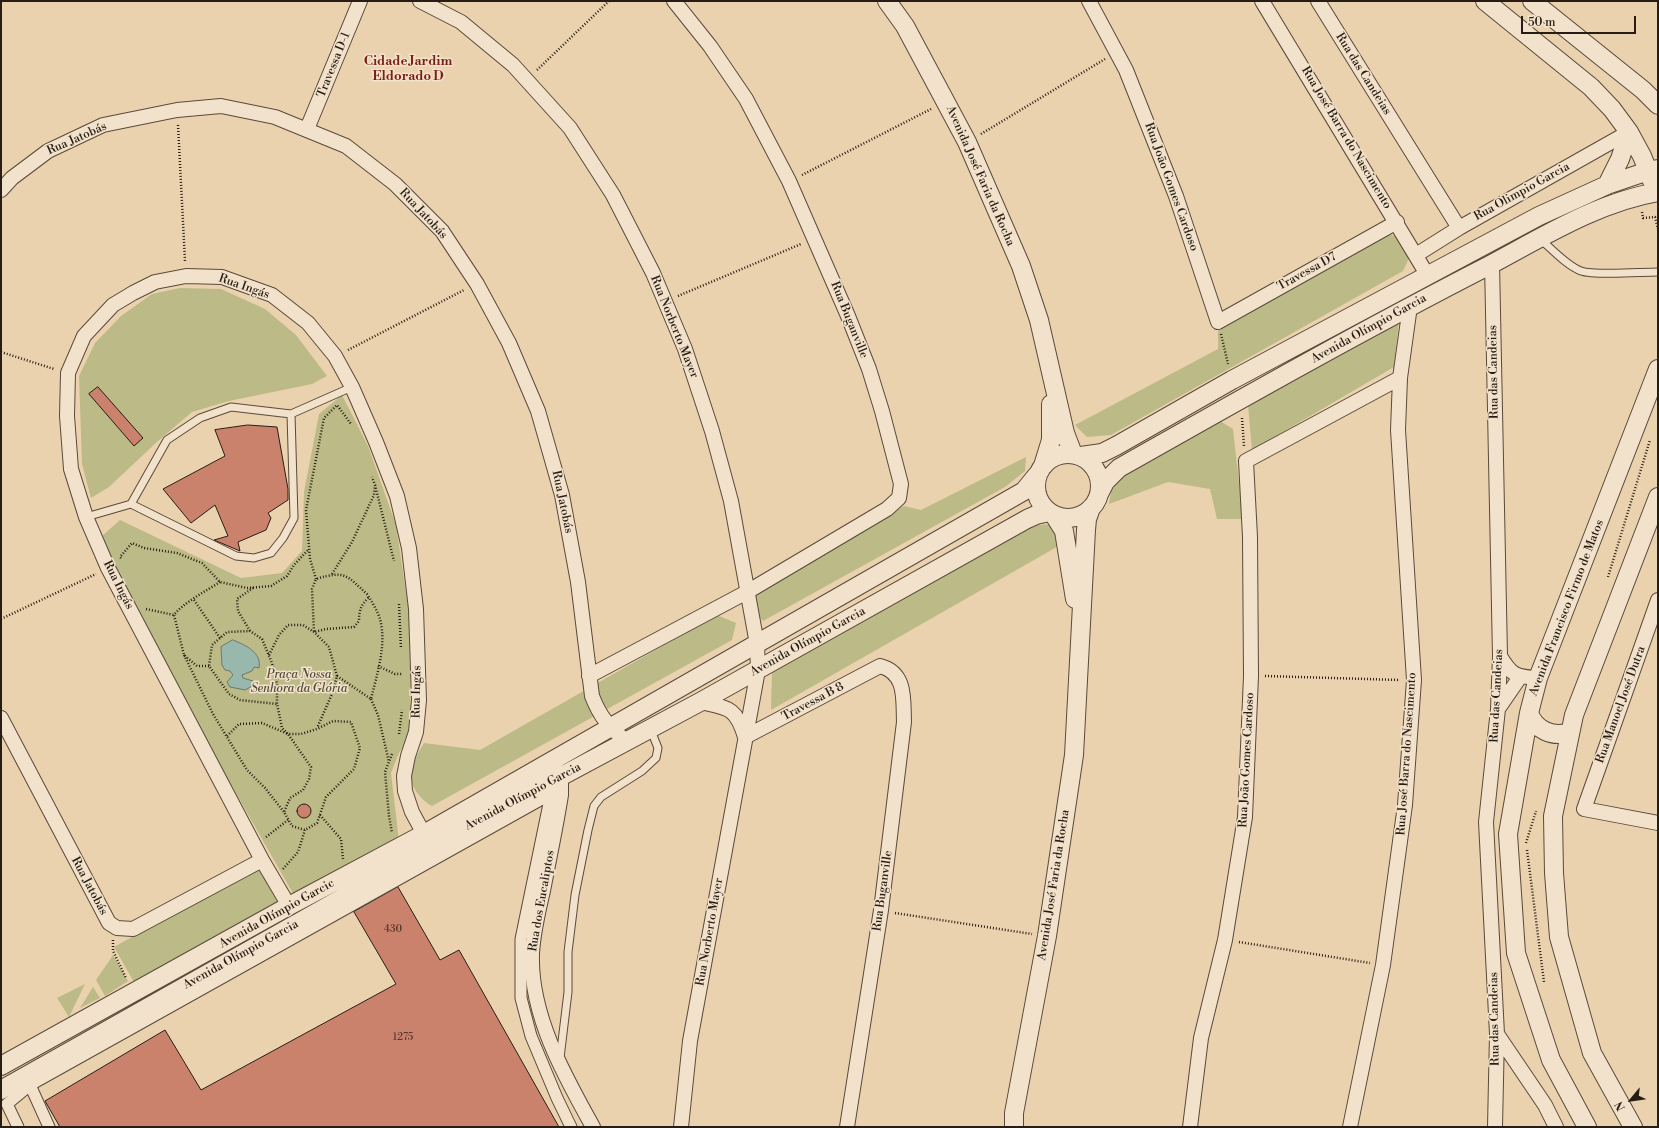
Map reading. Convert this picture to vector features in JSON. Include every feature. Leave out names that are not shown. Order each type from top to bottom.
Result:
[{"type":"street","name":"Travessa D-1","points":[[307,129],[360,1]]},
{"type":"street","name":"Rua Norberto Mayer","points":[[420,1],[461,22],[513,66],[570,128],[613,195],[653,273],[685,349],[712,431],[731,501],[757,644],[758,670],[690,1040],[681,1127]]},
{"type":"street","name":"Rua Buganville","points":[[674,1],[710,46],[746,99],[789,182],[848,316],[869,369],[882,411],[901,484],[899,498],[887,510],[747,592]]},
{"type":"street","name":"Avenida José Faria da Rocha","points":[[887,1],[905,26],[967,142],[1021,266],[1039,320],[1066,433],[1077,455]]},
{"type":"street","name":"Rua João Gomes Cardoso","points":[[1090,1],[1126,70],[1176,196],[1218,322]]},
{"type":"street","name":"Rua José Barra do Nascimento","points":[[1262,1],[1397,222],[1428,276]]},
{"type":"street","name":"Rua das Candeias","points":[[1318,1],[1459,228]]},
{"type":"street","points":[[1485,1],[1591,87],[1612,109],[1629,132],[1653,170],[1657,195]]},
{"type":"street","points":[[1532,1],[1643,90],[1658,105]]},
{"type":"street","name":"Rua Jatobás","points":[[1,190],[12,178],[48,151],[103,125],[177,110],[221,106],[275,117],[346,146],[395,184],[442,231],[477,284],[509,342],[538,411],[562,495],[578,582],[592,696],[596,706],[610,728],[626,741]]},
{"type":"street","name":"Rua Olimpio Garcia","points":[[1416,255],[1459,228],[1629,132]]},
{"type":"street","points":[[1607,185],[1620,159],[1629,132]]},
{"type":"street","name":"Avenida Olímpio Garcia","points":[[1077,455],[1102,453],[1232,380],[1539,216],[1607,185],[1653,170]]},
{"type":"street","name":"Avenida Olímpio Garcia","points":[[1095,501],[1105,482],[1119,468],[1410,306],[1589,214],[1614,205],[1657,195]]},
{"type":"street","name":"Travessa D7","points":[[1218,322],[1397,222]]},
{"type":"street","name":"Rua das Candeias","points":[[1492,264],[1500,656],[1498,709],[1486,822],[1497,1034],[1495,1127]]},
{"type":"street","name":"Rua Ingás","points":[[290,906],[262,860],[108,568],[86,517],[71,469],[67,416],[68,373],[84,336],[113,305],[133,292],[155,282],[186,276],[222,277],[272,295],[308,323],[335,356],[352,386],[397,496],[410,548],[416,609],[420,700],[416,732],[408,756],[404,776],[405,791],[412,812],[424,834]]},
{"type":"street","name":"Rua José Barra do Nascimento","points":[[1350,1127],[1383,965],[1405,805],[1414,680],[1398,430],[1400,378],[1410,306]]},
{"type":"street","name":"Avenida José Faria da Rocha","points":[[1040,470],[1051,440],[1049,362]]},
{"type":"street","name":"Avenida Francisco Firmo de Matos","points":[[1587,1127],[1551,1060],[1516,953],[1508,834],[1529,713],[1538,678],[1658,370]]},
{"type":"street","points":[[1246,461],[1400,378]]},
{"type":"street","points":[[1062,454],[1077,455],[1090,463],[1097,472],[1100,482],[1095,501],[1083,514],[1074,518],[1064,518],[1052,514],[1042,505],[1037,496],[1036,486],[1040,470],[1051,458],[1062,454]]},
{"type":"street","name":"Rua João Gomes Cardoso","points":[[1190,1127],[1201,1038],[1224,940],[1245,817],[1251,676],[1250,537],[1246,461]]},
{"type":"street","name":"Avenida Olímpio Garcia","points":[[553,760],[1024,491],[1040,470]]},
{"type":"street","points":[[1633,1127],[1592,1053],[1559,937],[1554,874],[1553,816],[1574,715],[1658,497]]},
{"type":"street","name":"Avenida José Faria da Rocha","points":[[1014,1127],[1014,1113],[1047,936],[1074,755],[1087,519],[1095,501]]},
{"type":"street","name":"Avenida José Faria da Rocha","points":[[1052,514],[1064,531],[1081,641]]},
{"type":"street","name":"Avenida Olímpio Garcia","points":[[1,1090],[495,812],[700,702],[1027,519],[1036,515],[1052,514]]},
{"type":"street","points":[[590,676],[747,592]]},
{"type":"street","name":"Rua Manoel José Dutra","points":[[1658,600],[1584,809],[1658,823]]},
{"type":"street","points":[[1500,656],[1507,668],[1520,677],[1538,678]]},
{"type":"street","name":"Rua Buganville","points":[[847,1127],[881,910],[904,722],[903,692],[898,675],[889,668],[880,666]]},
{"type":"street","name":"Travessa B 8","points":[[745,737],[880,666]]},
{"type":"street","points":[[1498,709],[1520,677]]},
{"type":"street","points":[[700,702],[722,707],[732,712],[740,721],[745,737]]},
{"type":"street","points":[[1529,713],[1532,722],[1547,732],[1564,734],[1570,732]]},
{"type":"street","name":"Rua Jatobás","points":[[1,718],[109,923],[117,928]]},
{"type":"street","name":"Avenida Olímpio Garcic","points":[[1,1066],[290,906],[424,834],[553,760]]},
{"type":"street","name":"Rua dos Eucaliptos","points":[[553,760],[561,777],[561,795],[535,928],[532,955],[534,985],[541,1016],[549,1038],[575,1096],[593,1127]]},
{"type":"street","points":[[18,1127],[7,1104],[30,1085],[551,794],[521,939],[521,998],[530,1036],[571,1127]]},
{"type":"street","points":[[117,928],[125,930],[133,929],[262,860]]},
{"type":"street","points":[[1497,1034],[1541,1099],[1556,1127]]},
{"type":"street","points":[[30,1085],[49,1127]]},
{"type":"lane","points":[[1539,239],[1581,271],[1594,273],[1658,272]]},
{"type":"lane","points":[[131,504],[167,440],[200,418],[231,407],[291,414],[352,386]]},
{"type":"lane","points":[[86,517],[131,504],[236,556],[254,558],[271,553],[283,538],[294,518],[291,414]]},
{"type":"lane","points":[[560,1062],[568,992],[568,952],[575,895],[589,824],[594,806],[601,797],[642,771],[656,758],[658,748],[650,728]]},
{"type":"path","points":[[526,80],[609,1]]},
{"type":"path","points":[[967,142],[1117,52]]},
{"type":"path","points":[[789,182],[946,102]]},
{"type":"path","points":[[177,110],[186,276]]},
{"type":"path","points":[[665,302],[814,239]]},
{"type":"path","points":[[335,356],[477,284]]},
{"type":"path","points":[[1218,322],[1232,380]]},
{"type":"path","points":[[1,352],[68,373]]},
{"type":"path","points":[[1240,400],[1246,461]]},
{"type":"path","points":[[314,632],[312,589],[316,579],[310,559],[306,510],[324,418],[337,405],[351,424]]},
{"type":"path","points":[[371,472],[396,568]]},
{"type":"path","points":[[332,574],[352,542],[361,524],[374,495],[374,485]]},
{"type":"path","points":[[124,564],[120,557],[132,543],[144,548],[177,553],[202,563],[220,582],[247,588],[254,588],[271,586],[287,576],[294,565],[310,549]]},
{"type":"path","points":[[1,619],[108,568]]},
{"type":"path","points":[[316,579],[332,574],[345,574],[369,597],[380,618],[383,634],[371,699]]},
{"type":"path","points":[[174,615],[180,607],[194,600],[220,582]]},
{"type":"path","points":[[254,588],[236,599],[238,611],[250,631],[262,639],[277,684],[278,704],[282,728],[288,734],[311,767],[309,779],[303,790],[290,798],[284,812]]},
{"type":"path","points":[[314,632],[326,629],[354,627],[359,622],[361,605],[369,597]]},
{"type":"path","points":[[399,598],[401,651]]},
{"type":"path","points":[[194,600],[220,638]]},
{"type":"path","points":[[146,616],[144,609],[174,615]]},
{"type":"path","points":[[174,615],[184,655],[213,714],[248,770],[284,812],[292,826],[304,830]]},
{"type":"path","points":[[268,655],[279,635],[288,625],[303,625],[314,632],[329,647],[337,676],[332,694],[317,729]]},
{"type":"path","points":[[250,631],[227,632],[212,645],[209,666],[229,694],[240,700],[278,704]]},
{"type":"path","points":[[184,655],[197,666],[209,666]]},
{"type":"path","points":[[378,666],[395,674],[402,674]]},
{"type":"path","points":[[402,666],[402,680]]},
{"type":"path","points":[[337,676],[371,699],[378,715],[389,762]]},
{"type":"path","points":[[1251,676],[1414,680]]},
{"type":"path","points":[[398,736],[402,708]]},
{"type":"path","points":[[227,736],[239,724],[262,722],[288,734],[301,734],[317,729],[333,721],[351,722],[360,748],[354,769],[326,797],[317,823],[304,830],[298,852],[274,880]]},
{"type":"path","points":[[394,839],[388,816],[385,772],[395,749]]},
{"type":"path","points":[[320,815],[341,839],[343,866]]},
{"type":"path","points":[[254,844],[288,820]]},
{"type":"path","points":[[263,829],[271,842]]},
{"type":"path","points":[[281,861],[287,873]]},
{"type":"path","points":[[881,910],[1047,936]]},
{"type":"path","points":[[117,928],[112,944],[113,951],[134,992]]},
{"type":"path","points":[[1224,940],[1383,965]]},
{"type":"green space","points":[[1384,234],[1398,236],[1409,258],[1403,271],[1111,435],[1087,437],[1075,425],[1218,349],[1218,330]]},
{"type":"green space","points":[[180,288],[221,289],[265,309],[296,335],[327,376],[312,384],[229,401],[192,412],[158,441],[109,487],[91,498],[82,464],[79,376],[95,343],[121,316],[152,294]]},
{"type":"green space","points":[[1399,320],[1394,367],[1252,450],[1248,405]]},
{"type":"green space","name":"Praça Nossa Senhora da Glória","points":[[342,395],[368,446],[396,525],[409,612],[411,734],[399,753],[391,773],[399,841],[295,897],[172,681],[102,548],[102,536],[120,520],[241,578],[282,573],[302,551],[304,492],[319,414]]},
{"type":"green space","points":[[1220,421],[1233,429],[1243,519],[1217,519],[1210,489],[1168,482],[1109,504],[1111,491],[1124,473]]},
{"type":"green space","points":[[1026,457],[1025,471],[1005,487],[763,621],[754,611],[754,593],[904,506],[921,510]]},
{"type":"green space","points":[[1050,524],[1062,544],[771,710],[772,672],[1027,526]]},
{"type":"green space","points":[[717,615],[736,623],[732,640],[432,806],[420,797],[414,788],[411,778],[411,769],[424,743],[480,750]]},
{"type":"green space","points":[[258,867],[280,907],[135,984],[114,947]]},
{"type":"green space","points":[[113,955],[128,981],[105,996],[96,980]]},
{"type":"green space","points":[[85,984],[69,1017],[57,998]]},
{"type":"green space","points":[[93,987],[100,998],[80,1008]]},
{"type":"water","points":[[233,640],[252,650],[259,662],[259,668],[254,667],[252,671],[242,675],[243,678],[253,681],[254,685],[245,690],[230,687],[227,682],[233,675],[230,671],[225,670],[222,665],[221,647]]},
{"type":"building","points":[[98,387],[143,438],[134,446],[89,394]]},
{"type":"building","points":[[248,425],[277,427],[288,489],[288,500],[268,513],[271,518],[266,530],[238,542],[240,551],[214,540],[228,536],[215,505],[191,523],[163,489],[225,456],[215,430]]},
{"type":"building","points":[[304,804],[309,806],[311,811],[309,816],[304,818],[299,816],[297,811],[299,806]]},
{"type":"building","points":[[398,887],[440,960],[459,950],[559,1127],[60,1127],[45,1101],[165,1030],[201,1090],[396,984],[354,912]]},
{"type":"district","name":"Cidade Jardim Eldorado D","points":[[408,70]]}]
